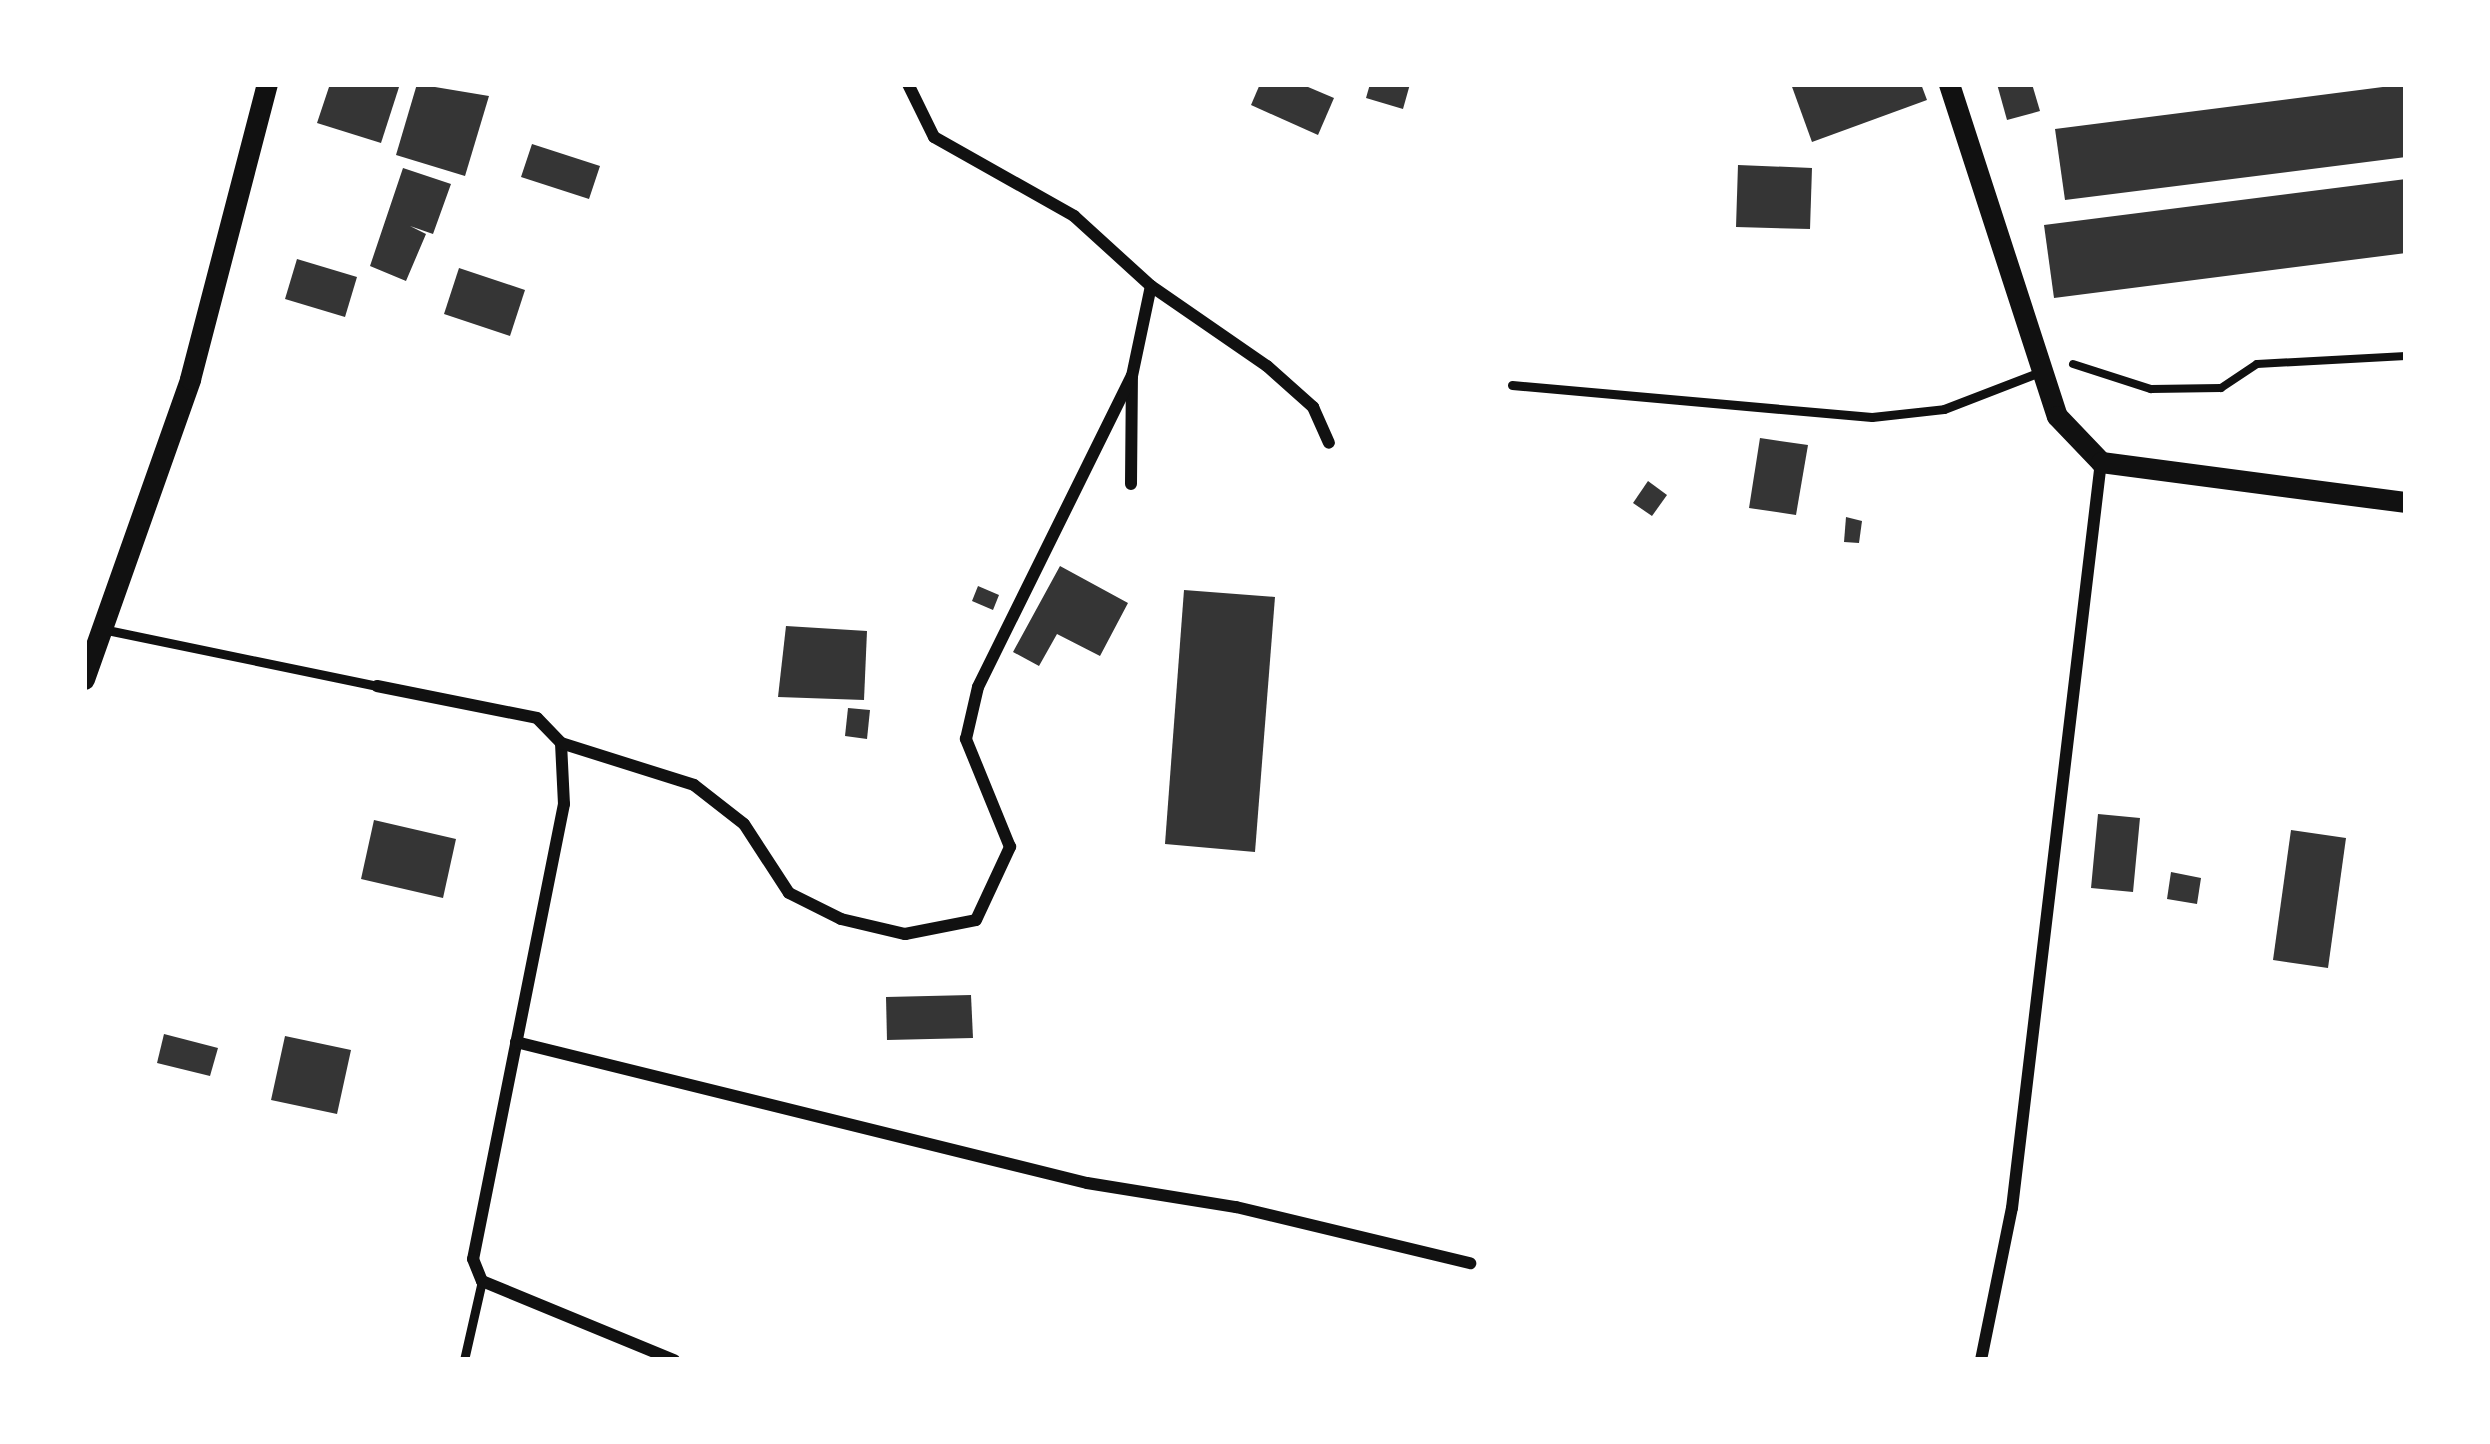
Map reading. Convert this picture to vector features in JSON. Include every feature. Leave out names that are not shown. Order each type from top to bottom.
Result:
[{"type":"street","points":[[84,679],[107,630],[190,379],[267,84]]},
{"type":"street","points":[[908,84],[934,137],[1074,216],[1151,286],[1267,366],[1313,407],[1329,443]]},
{"type":"street","points":[[1949,84],[2023,328],[2057,416],[2101,462],[2406,502]]},
{"type":"street","points":[[1131,484],[1132,376],[1151,286]]},
{"type":"street","points":[[377,686],[536,718],[561,743],[694,785],[744,824],[789,893],[841,919],[904,934],[976,920],[1010,847],[966,739],[978,687],[1132,376]]},
{"type":"street","points":[[1982,1360],[2012,1208],[2101,462]]},
{"type":"street","points":[[561,743],[564,804],[472,1259],[482,1281],[674,1360]]},
{"type":"street","points":[[516,1042],[1087,1183],[1236,1207],[1470,1263]]},
{"type":"lane","points":[[1512,385],[1872,417],[1944,409],[2040,372]]},
{"type":"lane","points":[[107,630],[377,686]]},
{"type":"lane","points":[[464,1360],[482,1281]]},
{"type":"path","points":[[2023,328],[2086,374],[2151,389],[2221,388],[2257,364],[2406,356]]},
{"type":"building","points":[[330,84],[400,84],[381,143],[317,123]]},
{"type":"building","points":[[417,84],[489,96],[465,176],[396,155]]},
{"type":"building","points":[[1260,84],[1301,84],[1334,98],[1318,135],[1251,105]]},
{"type":"building","points":[[1370,84],[1410,84],[1403,109],[1366,98]]},
{"type":"building","points":[[1791,84],[1921,84],[1927,100],[1812,142]]},
{"type":"building","points":[[1997,84],[2032,84],[2040,111],[2007,120]]},
{"type":"building","points":[[2406,84],[2406,157],[2065,200],[2055,129]]},
{"type":"building","points":[[532,144],[600,166],[589,199],[521,177]]},
{"type":"building","points":[[1738,165],[1812,168],[1810,229],[1736,227]]},
{"type":"building","points":[[403,168],[451,184],[433,234],[410,226],[426,234],[406,281],[370,266]]},
{"type":"building","points":[[2406,179],[2406,253],[2054,298],[2044,225]]},
{"type":"building","points":[[297,259],[357,277],[345,317],[285,299]]},
{"type":"building","points":[[459,268],[525,290],[510,336],[444,314]]},
{"type":"building","points":[[1760,438],[1808,445],[1796,515],[1749,508]]},
{"type":"building","points":[[1648,481],[1667,495],[1652,516],[1633,503]]},
{"type":"building","points":[[1846,517],[1862,521],[1859,543],[1844,542]]},
{"type":"building","points":[[1060,566],[1128,603],[1100,656],[1057,634],[1039,666],[1013,652]]},
{"type":"building","points":[[978,586],[999,595],[993,610],[972,601]]},
{"type":"building","points":[[1184,590],[1275,597],[1255,852],[1165,844]]},
{"type":"building","points":[[786,626],[867,631],[864,700],[778,697]]},
{"type":"building","points":[[848,708],[870,710],[867,739],[845,736]]},
{"type":"building","points":[[2098,814],[2140,818],[2133,892],[2091,888]]},
{"type":"building","points":[[374,820],[456,839],[443,898],[361,879]]},
{"type":"building","points":[[2291,830],[2346,838],[2328,968],[2273,960]]},
{"type":"building","points":[[2171,872],[2201,878],[2197,904],[2167,899]]},
{"type":"building","points":[[971,995],[973,1038],[887,1040],[886,997]]},
{"type":"building","points":[[164,1034],[218,1048],[210,1076],[157,1063]]},
{"type":"building","points":[[285,1036],[351,1050],[337,1114],[271,1100]]}]
